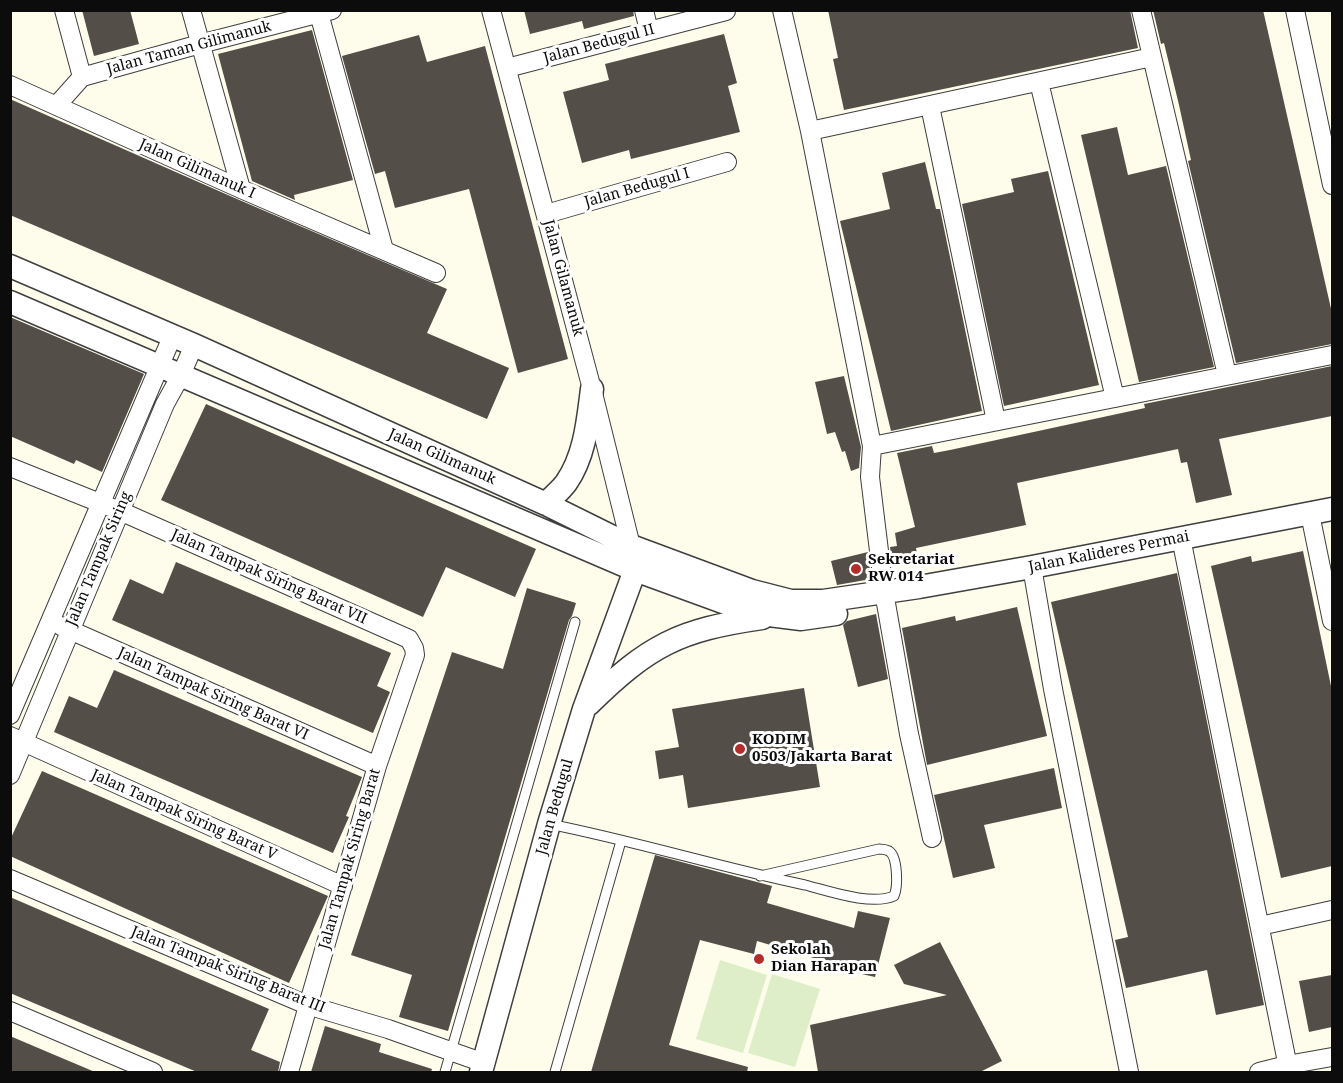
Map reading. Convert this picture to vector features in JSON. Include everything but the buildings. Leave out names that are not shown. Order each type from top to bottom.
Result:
[{"type":"street","points":[[57,105],[82,77],[64,10]]},
{"type":"street","points":[[191,10],[242,189]]},
{"type":"street","name":"Jalan Gilamanuk","points":[[491,10],[592,389],[631,546]]},
{"type":"street","points":[[644,10],[649,31]]},
{"type":"street","name":"Jalan Bedugul II","points":[[507,68],[726,10]]},
{"type":"street","points":[[782,10],[810,131],[872,446],[870,477],[885,598],[909,734],[932,838]]},
{"type":"street","points":[[1141,10],[1227,375]]},
{"type":"street","points":[[1295,10],[1332,185]]},
{"type":"street","points":[[323,12],[384,250]]},
{"type":"street","name":"Jalan Taman Gilimanuk","points":[[82,77],[323,12]]},
{"type":"street","points":[[810,131],[1152,57]]},
{"type":"street","points":[[1038,82],[1115,398]]},
{"type":"street","name":"Jalan Gilimanuk I","points":[[10,86],[436,273]]},
{"type":"street","points":[[930,106],[996,421]]},
{"type":"street","name":"Jalan Bedugul I","points":[[546,214],[728,162]]},
{"type":"street","name":"Jalan Gilimanuk","points":[[10,266],[194,345],[546,504],[631,546],[767,596],[824,609]]},
{"type":"street","name":"Jalan Gilimanuk","points":[[10,302],[635,570],[753,613],[801,619],[824,609],[885,598]]},
{"type":"street","name":"Jalan Tampak Siring","points":[[10,715],[172,337]]},
{"type":"street","name":"Jalan Tampak Siring","points":[[10,776],[18,740],[69,631],[165,404],[194,345]]},
{"type":"street","points":[[872,446],[1332,355]]},
{"type":"street","points":[[546,504],[565,484],[577,463],[586,434],[592,389]]},
{"type":"street","name":"Jalan Tampak Siring Barat VII","points":[[10,467],[120,511],[409,639],[414,648]]},
{"type":"street","name":"Jalan Kalideres Permai","points":[[885,598],[1034,574],[1318,521],[1332,509]]},
{"type":"street","points":[[1318,521],[1332,621]]},
{"type":"street","points":[[1182,545],[1288,1069]]},
{"type":"street","name":"Jalan Bedugul","points":[[483,1068],[549,824],[585,709],[635,570],[631,546]]},
{"type":"street","points":[[1034,574],[1053,689],[1129,1072]]},
{"type":"street","points":[[585,709],[633,664],[668,642],[707,628],[775,616]]},
{"type":"street","name":"Jalan Tampak Siring Barat VI","points":[[51,620],[69,631],[377,766]]},
{"type":"street","name":"Jalan Tampak Siring Barat","points":[[289,1072],[377,766],[415,655],[414,648]]},
{"type":"street","name":"Jalan Tampak Siring Barat V","points":[[18,740],[343,886]]},
{"type":"street","name":"Jalan Tampak Siring Barat III","points":[[10,879],[307,1005],[451,1051],[483,1068]]},
{"type":"street","points":[[1260,926],[1332,910]]},
{"type":"street","points":[[10,1011],[153,1072]]},
{"type":"street","points":[[1259,1072],[1288,1069],[1332,1057]]},
{"type":"lane","points":[[445,1072],[575,622]]},
{"type":"lane","points":[[549,824],[760,876],[864,898],[886,899],[894,896],[898,887],[893,856],[888,850],[879,849],[760,876]]},
{"type":"lane","points":[[555,1072],[621,841]]},
{"type":"green space","points":[[720,960],[767,975],[743,1053],[696,1039]]},
{"type":"green space","points":[[772,974],[820,989],[795,1067],[748,1053]]},
{"type":"place","name":"Sekretariat RW 014","points":[[856,569]]},
{"type":"place","name":"KODIM 0503/Jakarta Barat","points":[[740,749]]},
{"type":"place","name":"Sekolah Dian Harapan","points":[[759,959]]}]
